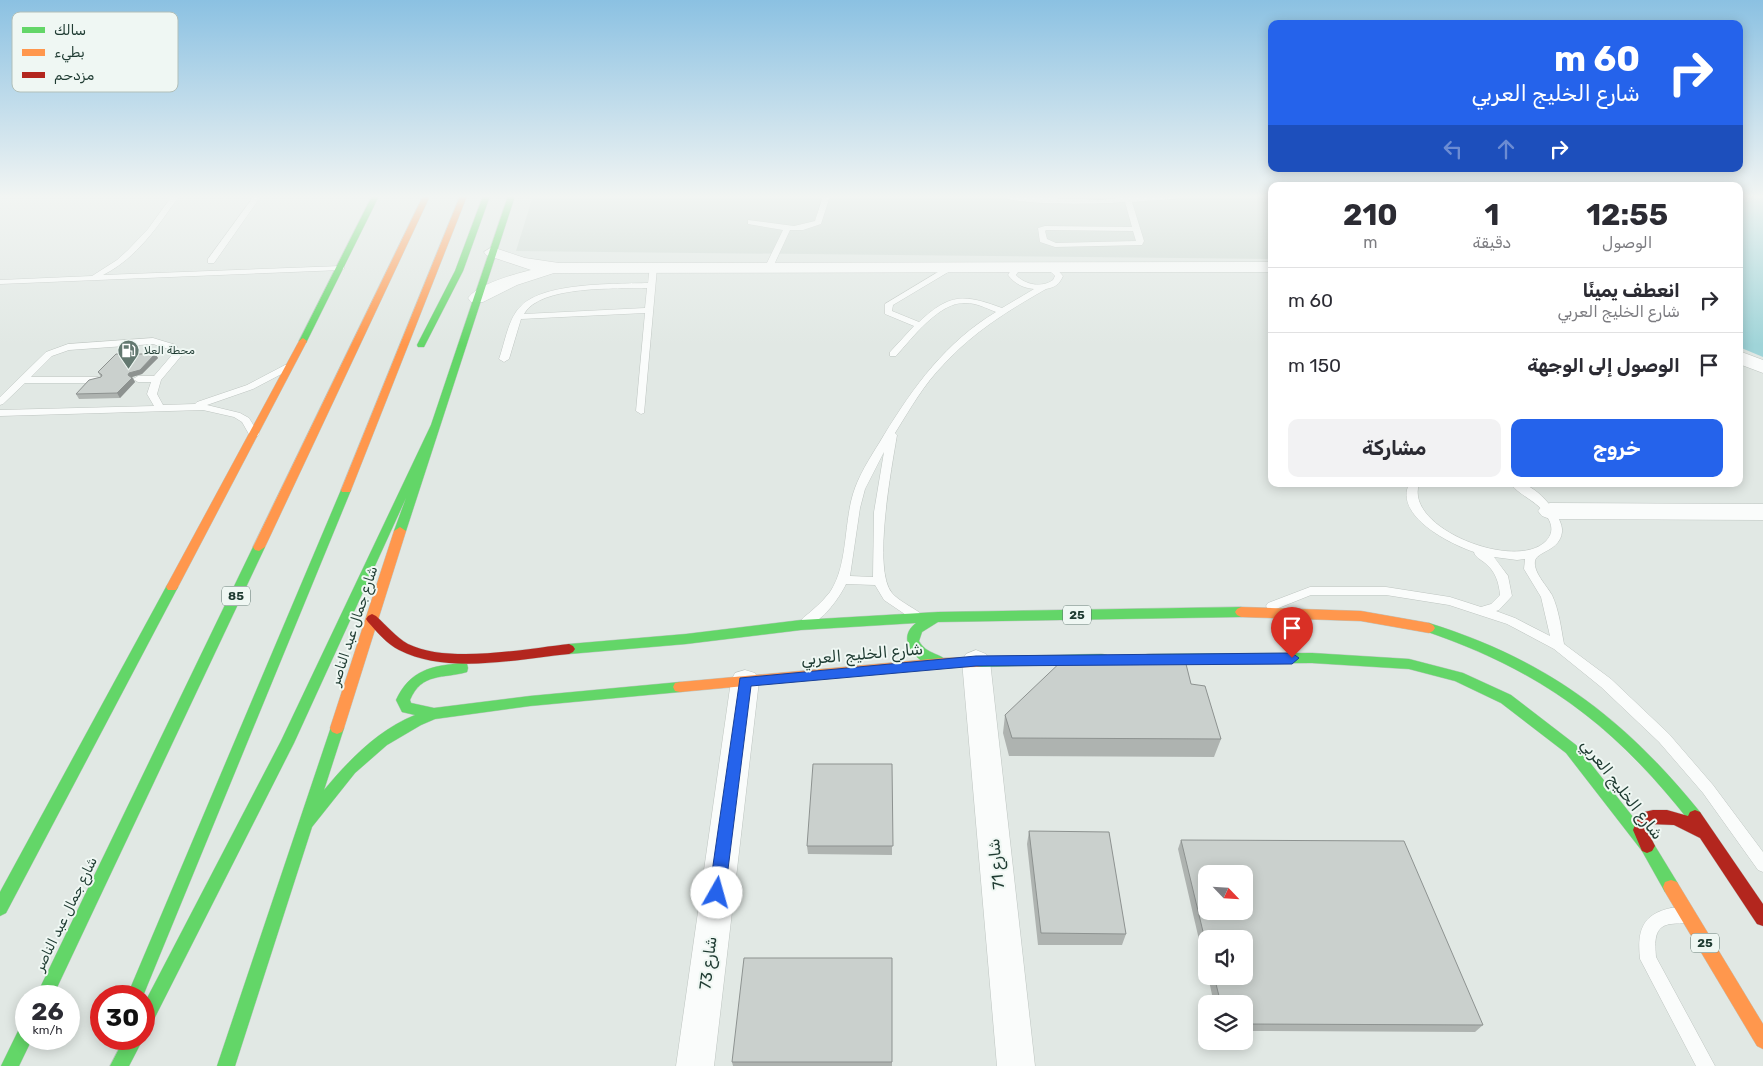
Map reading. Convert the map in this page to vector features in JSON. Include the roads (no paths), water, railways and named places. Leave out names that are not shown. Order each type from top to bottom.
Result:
[{"type":"main road","points":[[0,908],[292,364],[352,246]]},
{"type":"main road","name":"شارع جمال عبد الناصر","points":[[49,985],[403,246]]},
{"type":"main road","points":[[140,985],[350,480],[445,246]]},
{"type":"main road","points":[[414,358],[459,271],[468,246]]},
{"type":"main road","name":"شارع جمال عبد الناصر","points":[[226,1066],[307,822],[433,427],[494,246]]},
{"type":"main road","points":[[350,480],[405,375]]},
{"type":"main road","points":[[155,999],[287,743],[433,427]]},
{"type":"main road","name":"شارع الخليج العربي","points":[[372,619],[395,644],[418,654],[449,658],[686,639],[802,625],[938,617],[1312,612],[1416,625],[1479,645],[1534,671],[1559,686],[1627,740],[1662,777],[1714,847],[1763,918]]},
{"type":"main road","points":[[938,617],[926,620],[917,626],[912,635],[913,645],[919,654],[929,661],[942,663]]},
{"type":"main road","points":[[434,714],[407,708],[402,700],[404,691],[415,680],[435,671],[626,655],[653,650],[686,639]]},
{"type":"main road","name":"شارع الخليج العربي","points":[[307,822],[350,769],[382,740],[416,721],[434,714],[530,701],[942,663],[1114,659]]},
{"type":"main road","name":"شارع الخليج العربي","points":[[1134,659],[1361,660],[1409,664],[1458,677],[1506,699],[1533,718],[1571,750],[1647,846],[1763,1040]]},
{"type":"main road","points":[[1647,846],[1640,830],[1645,818],[1659,813],[1680,818],[1700,830],[1714,847]]},
{"type":"main road","points":[[10,1066],[18,1050]]},
{"type":"main road","points":[[119,1066],[128,1050]]},
{"type":"street","points":[[492,252],[509,260],[559,268],[984,268],[1016,277],[1051,268],[1268,267]]},
{"type":"street","points":[[478,298],[500,285],[559,268]]},
{"type":"street","points":[[1743,359],[1763,367]]},
{"type":"street","points":[[1550,511],[1763,512]]},
{"type":"street","name":"شارع 71","points":[[976,661],[1016,1066]]},
{"type":"street","name":"شارع 73","points":[[695,1066],[745,682]]},
{"type":"lane","points":[[90,279],[122,261],[135,246]]},
{"type":"lane","points":[[211,261],[222,246]]},
{"type":"lane","points":[[769,267],[779,246]]},
{"type":"lane","points":[[0,282],[341,268]]},
{"type":"lane","points":[[641,411],[653,268]]},
{"type":"lane","points":[[919,325],[888,312],[888,304],[951,268]]},
{"type":"lane","points":[[802,625],[828,605],[843,580],[860,490],[894,425],[914,394],[942,358],[971,331],[1001,311],[1058,280],[1059,276],[1051,268]]},
{"type":"lane","points":[[1016,277],[1037,287],[1046,286]]},
{"type":"lane","points":[[1016,277],[1024,292],[1022,299]]},
{"type":"lane","points":[[504,359],[523,308],[534,299],[550,292],[651,285]]},
{"type":"lane","points":[[893,354],[919,325],[954,301],[966,300],[1001,311]]},
{"type":"lane","points":[[519,317],[649,310]]},
{"type":"lane","points":[[0,402],[49,354],[68,346],[153,341],[173,347],[177,355],[157,379],[152,394],[160,408]]},
{"type":"lane","points":[[188,407],[250,387],[292,364]]},
{"type":"lane","points":[[138,379],[157,379]]},
{"type":"lane","points":[[21,380],[98,380]]},
{"type":"lane","points":[[0,413],[188,407],[216,408],[246,420],[254,434]]},
{"type":"lane","points":[[894,425],[884,475],[880,512],[879,581],[888,597],[920,618]]},
{"type":"lane","points":[[1412,487],[1412,500],[1418,512],[1436,529],[1486,557],[1500,571],[1506,584],[1506,596],[1495,607],[1482,611]]},
{"type":"lane","points":[[1468,547],[1492,553],[1515,555],[1534,553],[1548,547],[1556,537],[1556,525],[1550,511],[1539,499],[1521,487]]},
{"type":"lane","points":[[1534,553],[1529,561],[1530,569],[1547,597],[1554,621],[1558,646]]},
{"type":"lane","points":[[843,580],[879,581]]},
{"type":"lane","points":[[1257,612],[1310,591],[1386,591],[1450,601],[1511,621],[1558,646],[1606,683],[1664,738],[1708,789],[1763,865]]},
{"type":"lane","points":[[1689,917],[1672,916],[1658,920],[1649,929],[1646,942],[1648,959],[1706,1066]]},
{"type":"water","points":[[1743,246],[1763,246],[1763,357],[1743,349]]},
{"type":"place","name":"محطة العلا","points":[[128,369]]}]
